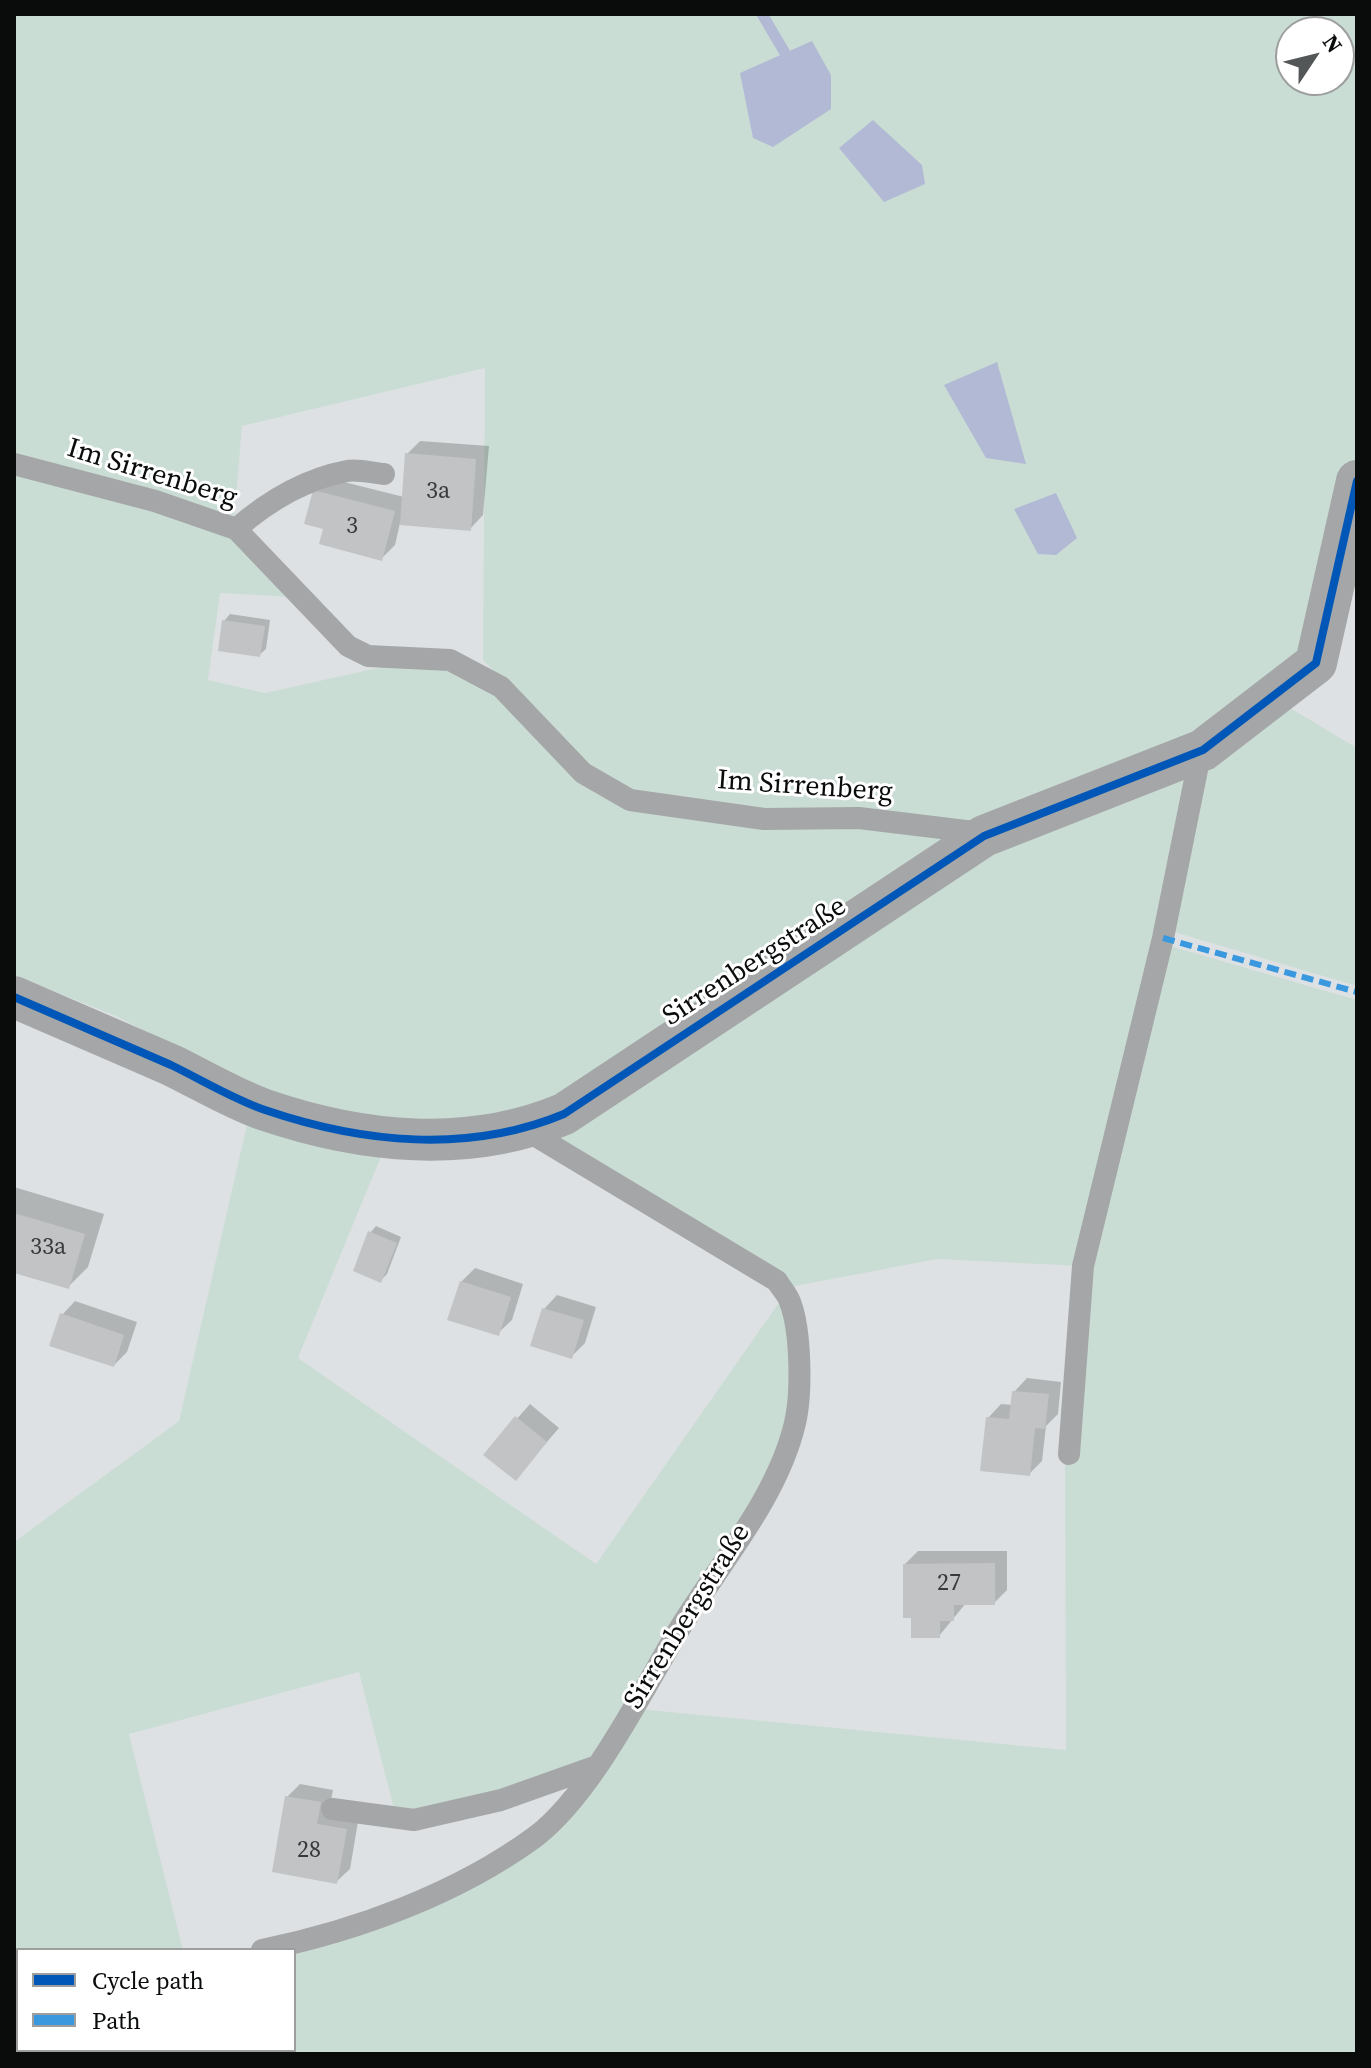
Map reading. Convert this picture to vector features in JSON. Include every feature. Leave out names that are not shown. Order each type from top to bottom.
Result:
[{"type":"street","name":"Sirrenbergstraße","points":[[14,997],[263,1109],[343,1132],[423,1139],[486,1138],[526,1130],[564,1114],[984,836],[1201,750],[1316,663],[1346,580],[1357,481]]},
{"type":"lane","name":"Im Sirrenberg","points":[[14,464],[155,501],[236,529],[348,646],[368,656],[450,660],[501,687],[583,773],[630,800],[764,819],[859,818],[974,832],[984,836]]},
{"type":"lane","points":[[236,529],[266,502],[316,481],[349,470],[384,474]]},
{"type":"lane","points":[[1069,1454],[1083,1266],[1163,938],[1201,750]]},
{"type":"lane","name":"Sirrenbergstraße","points":[[269,1948],[348,1927],[481,1872],[537,1835],[567,1805],[595,1767],[782,1461],[796,1421],[797,1350],[790,1302],[777,1281],[526,1130]]},
{"type":"lane","points":[[332,1809],[414,1820],[501,1800],[595,1767]]},
{"type":"green space","points":[[14,14],[1357,14],[1357,466],[1309,664],[1205,739],[977,826],[762,813],[630,794],[587,769],[483,660],[485,368],[242,426],[234,521],[14,457]]},
{"type":"green space","points":[[14,472],[117,494],[237,538],[294,597],[220,593],[208,680],[265,693],[391,665],[460,669],[489,686],[630,810],[859,823],[969,836],[547,1111],[385,1124],[254,1088],[118,1017],[14,975]]},
{"type":"green space","points":[[1280,702],[1357,748],[1357,986],[1174,932],[1207,756]]},
{"type":"green space","points":[[1191,762],[1081,1266],[937,1259],[790,1287],[545,1132],[988,844]]},
{"type":"green space","points":[[1170,946],[1357,1000],[1357,2054],[207,2054],[296,2052],[296,1949],[511,1859],[638,1709],[1066,1750],[1065,1465],[1073,1461],[1085,1266]]},
{"type":"green space","points":[[249,1116],[382,1154],[298,1358],[596,1564],[783,1297],[793,1381],[777,1459],[592,1761],[529,1784],[417,1811],[394,1809],[359,1672],[129,1734],[182,1948],[16,1948],[14,1994],[14,1542],[179,1421]]},
{"type":"water","points":[[812,41],[831,75],[831,109],[773,147],[753,138],[740,73]]},
{"type":"water","points":[[873,120],[922,165],[925,184],[884,202],[839,148]]},
{"type":"water","points":[[997,362],[1026,464],[986,458],[944,385]]},
{"type":"water","points":[[1056,493],[1077,538],[1056,555],[1038,554],[1014,509]]},
{"type":"building","points":[[405,453],[476,459],[471,531],[400,525]]},
{"type":"building","points":[[313,490],[395,511],[382,561],[319,544],[323,529],[304,524]]},
{"type":"building","points":[[222,620],[265,626],[260,657],[218,651]]},
{"type":"building","points":[[14,1213],[85,1234],[69,1289],[14,1273]]},
{"type":"building","points":[[368,1231],[397,1243],[381,1283],[353,1271]]},
{"type":"building","points":[[460,1281],[511,1297],[499,1336],[447,1320]]},
{"type":"building","points":[[542,1308],[584,1320],[572,1359],[530,1346]]},
{"type":"building","points":[[60,1313],[124,1335],[114,1367],[49,1346]]},
{"type":"building","points":[[1012,1391],[1049,1394],[1045,1429],[1035,1428],[1030,1476],[980,1471],[986,1417],[1009,1419]]},
{"type":"building","points":[[515,1416],[547,1442],[516,1481],[483,1455]]},
{"type":"building","points":[[995,1563],[995,1605],[954,1605],[954,1621],[940,1621],[940,1638],[911,1638],[911,1618],[903,1618],[903,1564]]},
{"type":"building","points":[[285,1796],[321,1802],[317,1824],[347,1829],[337,1884],[272,1872]]},
{"type":"building","points":[[16,2043],[16,2052],[71,2052],[71,2054],[14,2054]]},
{"type":"waterway","points":[[762,14],[785,53]]},
{"type":"marked path","points":[[1163,938],[1357,992]]},
{"type":"cycle path","points":[[14,997],[171,1065],[253,1106],[339,1130],[377,1136],[453,1139],[528,1127],[564,1114],[984,836],[1203,750],[1316,663],[1357,481]]}]
